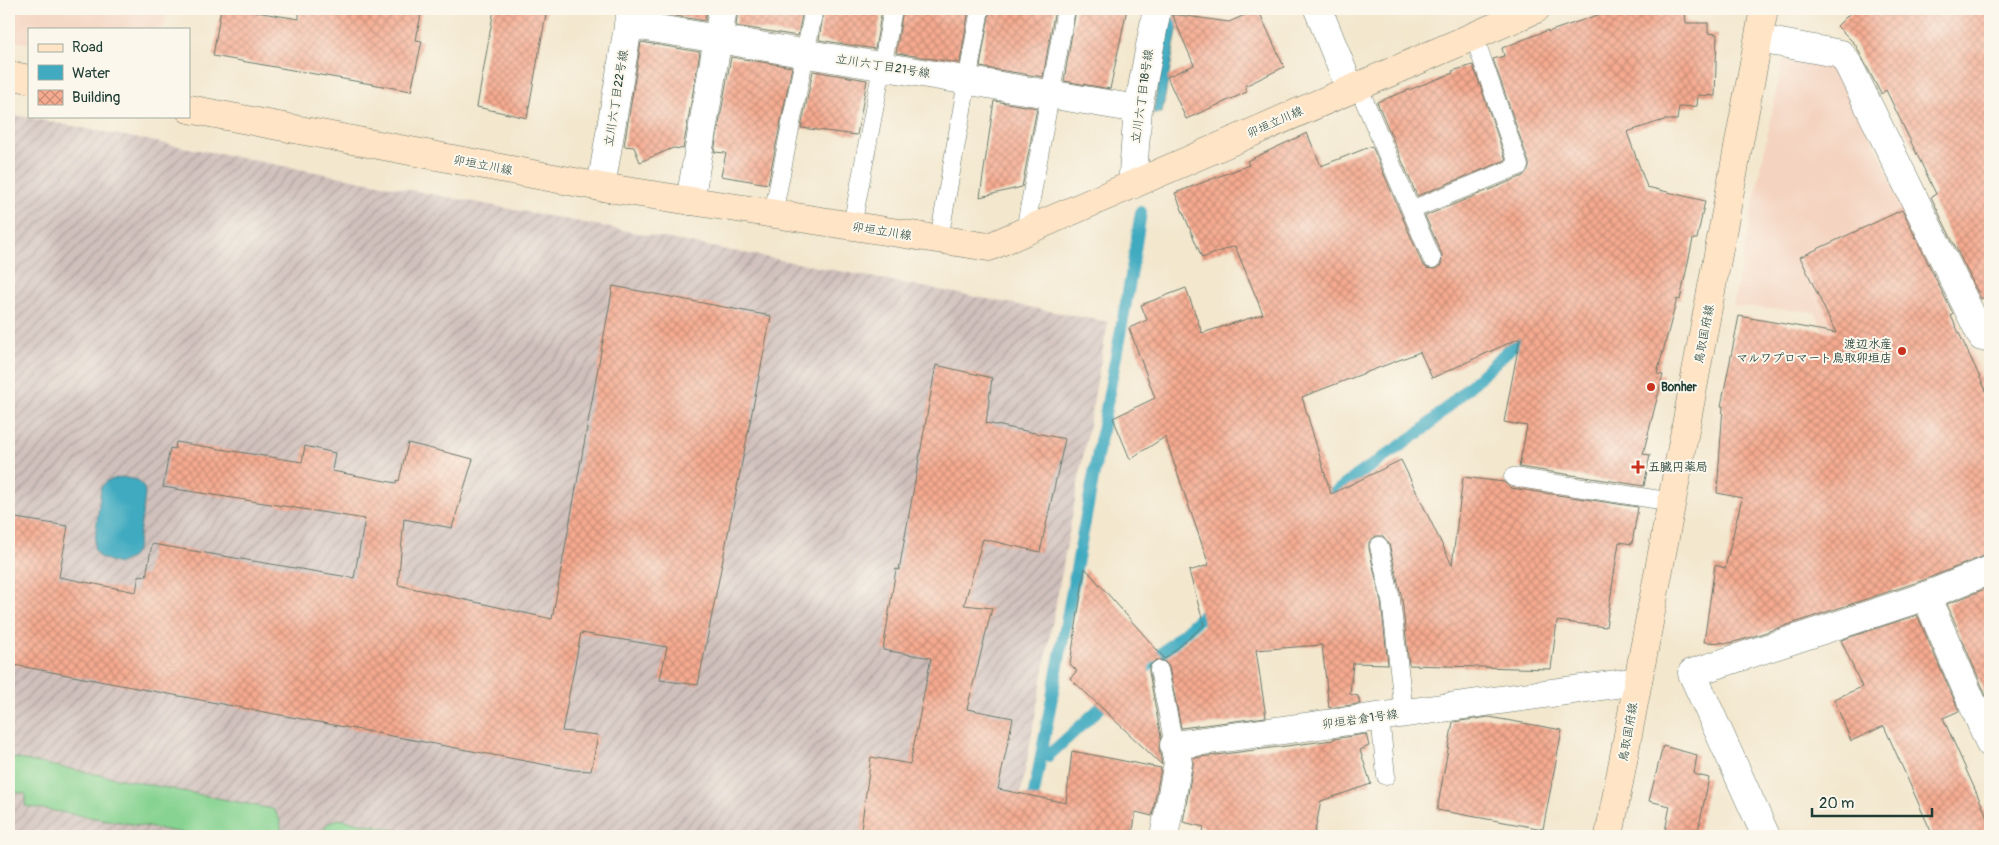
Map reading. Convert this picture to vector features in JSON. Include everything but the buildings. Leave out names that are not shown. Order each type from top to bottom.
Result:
[{"type":"street","points":[[690,201],[724,9]]},
{"type":"street","name":"立川六丁目18号線","points":[[1132,185],[1138,109],[1156,9]]},
{"type":"street","points":[[1318,9],[1354,87]]},
{"type":"street","name":"卯垣立川線","points":[[190,109],[601,187],[989,247],[1536,9]]},
{"type":"street","name":"鳥取国府線","points":[[1609,836],[1764,9]]},
{"type":"street","name":"立川六丁目21号線","points":[[630,16],[718,39],[1138,109]]},
{"type":"street","name":"立川六丁目22号線","points":[[601,187],[630,16]]},
{"type":"street","points":[[1759,39],[1841,54],[1848,64],[1982,337]]},
{"type":"street","points":[[9,75],[28,79]]},
{"type":"street","points":[[1766,836],[1692,673],[1926,596],[1990,570]]},
{"type":"street","points":[[1926,596],[1990,744]]},
{"type":"street","name":"卯垣岩倉1号線","points":[[1174,745],[1638,681]]},
{"type":"street","points":[[1164,836],[1178,763],[1174,745]]},
{"type":"lane","points":[[774,214],[814,9]]},
{"type":"lane","points":[[852,226],[884,67],[893,9]]},
{"type":"lane","points":[[939,239],[980,9]]},
{"type":"lane","points":[[1025,231],[1066,9]]},
{"type":"lane","points":[[1411,210],[1519,166],[1474,36]]},
{"type":"lane","points":[[1354,87],[1432,259]]},
{"type":"lane","points":[[1513,478],[1673,502]]},
{"type":"lane","points":[[1379,546],[1390,600],[1392,715],[1386,776]]},
{"type":"lane","points":[[1159,670],[1174,745]]},
{"type":"shaded area","points":[[9,9],[167,9],[164,28],[28,28],[28,44],[9,40]]},
{"type":"shaded area","name":"渡辺水産 マルワプロマート鳥取卯垣店","points":[[1783,58],[1839,67],[1990,390],[1990,556],[1935,576],[1815,312],[1733,306]]},
{"type":"shaded area","points":[[9,114],[1108,322],[1013,836],[9,836]]},
{"type":"green space","points":[[9,757],[273,809],[280,822],[280,836],[202,836],[25,806],[26,794],[9,791]]},
{"type":"green space","points":[[339,819],[429,836],[322,836],[327,824]]},
{"type":"water","points":[[1171,9],[1181,9],[1162,113],[1153,113]]},
{"type":"water","points":[[121,477],[138,480],[144,488],[145,495],[137,549],[132,557],[118,564],[99,557],[94,548],[101,487],[107,481]]},
{"type":"waterway","points":[[1026,836],[1131,276],[1141,212]]},
{"type":"waterway","points":[[1323,502],[1355,477],[1423,430],[1532,328]]},
{"type":"waterway","points":[[1148,666],[1214,605]]},
{"type":"waterway","points":[[1048,756],[1112,697]]},
{"type":"place","name":"渡辺水産 マルワプロマート鳥取卯垣店","points":[[1902,351]]},
{"type":"place","name":"Bonher","points":[[1651,387]]},
{"type":"place","name":"五臓円薬局","points":[[1638,467]]}]
